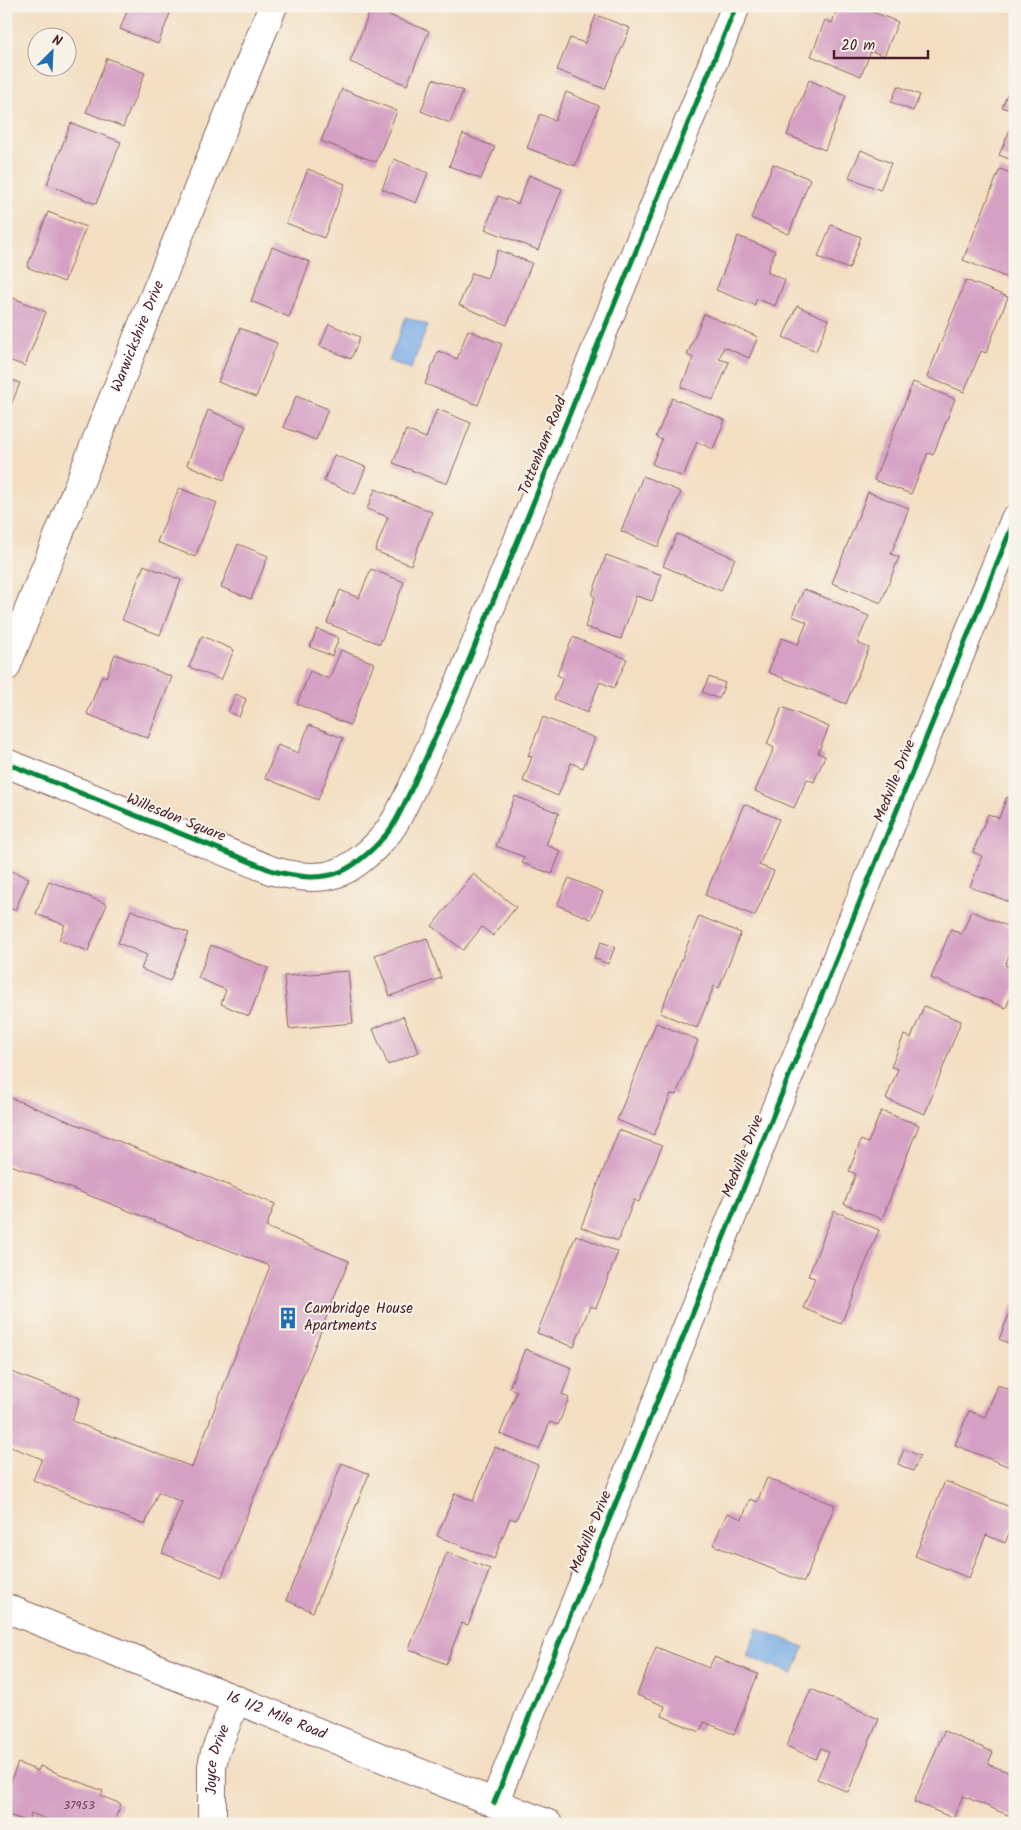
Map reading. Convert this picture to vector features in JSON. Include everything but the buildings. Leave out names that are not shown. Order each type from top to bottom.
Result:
[{"type":"street","name":"Warwickshire Drive","points":[[6,667],[273,6]]},
{"type":"street","name":"Tottenham Road","points":[[340,872],[364,856],[383,839],[398,815],[426,759],[463,675],[736,6]]},
{"type":"street","name":"Medville Drive","points":[[494,1803],[1015,519]]},
{"type":"street","name":"Willesdon Square","points":[[6,763],[273,871],[295,877],[314,878],[340,872]]},
{"type":"street","name":"16 1/2 Mile Road","points":[[6,1608],[548,1824]]},
{"type":"street","name":"Joyce Drive","points":[[212,1824],[212,1766],[215,1752],[236,1700]]},
{"type":"water","points":[[406,317],[428,325],[411,369],[389,361]]},
{"type":"water","points":[[757,1628],[804,1647],[793,1674],[747,1656]]},
{"type":"cycle path","points":[[6,763],[281,873],[306,877],[332,875],[351,866],[362,858],[387,834],[402,809],[463,675],[736,6]]},
{"type":"cycle path","points":[[494,1803],[1015,519]]},
{"type":"place","name":"Cambridge House Apartments","points":[[288,1318]]}]
